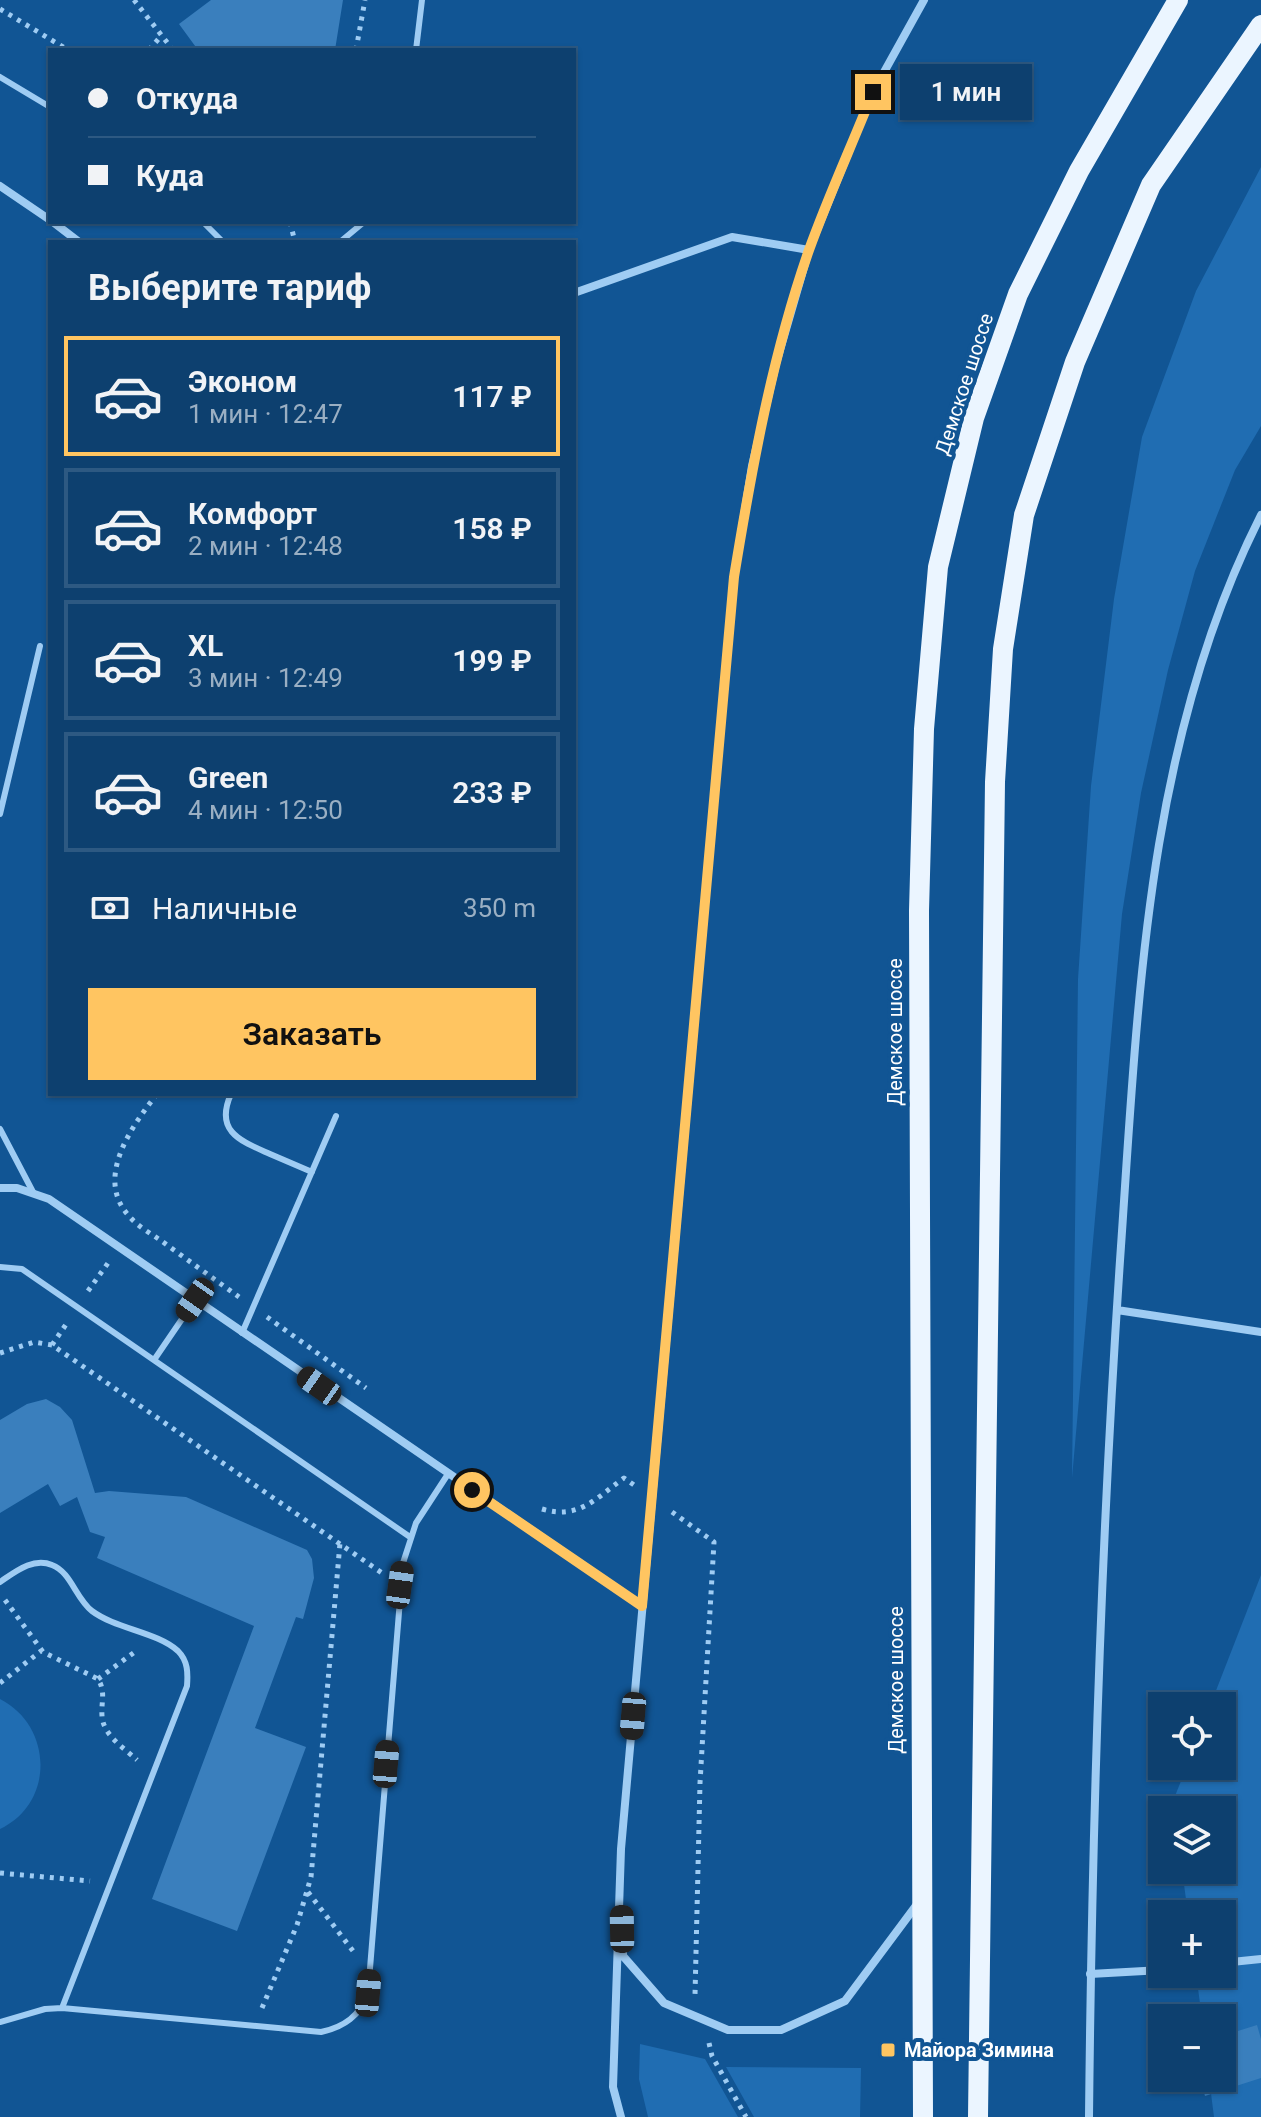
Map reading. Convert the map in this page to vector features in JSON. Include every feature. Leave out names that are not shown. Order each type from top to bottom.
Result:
[{"type":"main road","name":"Демское шоссе","points":[[923,2117],[919,911],[924,729],[938,567],[974,418],[1018,294],[1079,171],[1178,0]]},
{"type":"main road","points":[[978,2117],[995,782],[1003,649],[1024,515],[1075,362],[1151,185],[1261,25]]},
{"type":"street","points":[[621,2117],[613,2087],[621,1849],[734,577],[755,451],[809,250],[873,92],[924,0]]},
{"type":"street","points":[[0,186],[48,219]]},
{"type":"street","points":[[55,224],[76,240]]},
{"type":"street","points":[[576,292],[732,237],[809,250]]},
{"type":"street","points":[[1089,2117],[1096,1718],[1117,1310],[1138,1004],[1160,834],[1196,682],[1239,558],[1261,515]]},
{"type":"street","points":[[0,1188],[33,1192],[49,1199],[642,1606]]},
{"type":"street","points":[[1117,1310],[1261,1332]]},
{"type":"street","points":[[621,1849],[623,1956],[664,2003],[728,2030],[781,2030],[845,2001],[921,1899]]},
{"type":"street","points":[[1236,1962],[1261,1959]]},
{"type":"street","points":[[1090,1974],[1148,1971]]},
{"type":"lane","points":[[416,48],[422,0]]},
{"type":"lane","points":[[0,77],[48,106]]},
{"type":"lane","points":[[205,224],[221,240]]},
{"type":"lane","points":[[342,240],[362,224]]},
{"type":"lane","points":[[0,814],[40,646]]},
{"type":"lane","points":[[230,1096],[225,1112],[237,1140],[312,1172]]},
{"type":"lane","points":[[242,1333],[336,1116]]},
{"type":"lane","points":[[0,1129],[33,1192]]},
{"type":"lane","points":[[0,1267],[22,1269],[410,1537]]},
{"type":"lane","points":[[154,1360],[195,1300]]},
{"type":"lane","points":[[0,2022],[37,2011],[62,2008],[321,2032],[344,2025],[359,2010],[365,2000],[369,1973],[400,1585],[410,1537],[448,1474]]},
{"type":"lane","points":[[0,1582],[33,1563],[53,1565],[61,1570],[92,1611],[179,1652],[188,1672],[187,1686],[62,2008]]},
{"type":"path","points":[[134,0],[171,48]]},
{"type":"path","points":[[356,48],[365,0]]},
{"type":"path","points":[[0,9],[65,48]]},
{"type":"path","points":[[151,48],[161,36]]},
{"type":"path","points":[[155,1096],[143,1112],[116,1165],[116,1193],[128,1215],[379,1396]]},
{"type":"path","points":[[52,1345],[136,1223]]},
{"type":"path","points":[[0,1353],[34,1342],[52,1345],[400,1585]]},
{"type":"path","points":[[539,1508],[563,1513],[578,1511],[624,1478],[714,1542],[700,1783],[695,1997],[712,2056],[746,2117]]},
{"type":"path","points":[[254,2026],[297,1925],[308,1891],[315,1850],[340,1543]]},
{"type":"path","points":[[0,1593],[41,1651],[98,1679],[104,1692],[102,1716],[106,1728],[153,1774]]},
{"type":"path","points":[[98,1679],[153,1639]]},
{"type":"path","points":[[0,1683],[41,1651]]},
{"type":"path","points":[[0,1873],[111,1883]]},
{"type":"path","points":[[308,1891],[369,1973]]},
{"type":"shaded area","points":[[1261,167],[1261,426],[1235,470],[1195,571],[1168,670],[1141,793],[1122,914],[1072,1478],[1078,979],[1091,786],[1114,599],[1142,437],[1196,291]]},
{"type":"shaded area","points":[[1261,1575],[1261,2117],[1214,2117],[1211,2092],[1236,2092],[1236,2004],[1200,2004],[1198,1988],[1236,1988],[1236,1900],[1186,1900],[1184,1884],[1236,1884],[1236,1796],[1175,1796],[1181,1780],[1236,1780],[1236,1692],[1215,1692]]},
{"type":"shaded area","points":[[0,1699],[17,1711],[30,1727],[38,1745],[40,1764],[38,1784],[31,1802],[18,1817],[0,1829]]},
{"type":"shaded area","points":[[640,2044],[705,2059],[738,2117],[648,2117],[639,2079]]},
{"type":"shaded area","points":[[726,2067],[861,2068],[860,2117],[754,2117]]},
{"type":"building","points":[[211,0],[343,0],[335,48],[197,48],[179,24]]},
{"type":"building","points":[[46,1399],[60,1407],[72,1420],[95,1493],[109,1491],[186,1497],[307,1550],[312,1559],[314,1578],[303,1619],[296,1617],[255,1728],[306,1747],[237,1931],[152,1899],[254,1626],[97,1558],[105,1537],[90,1532],[77,1497],[60,1506],[48,1484],[0,1513],[0,1420],[27,1404]]},
{"type":"building","points":[[1257,2025],[1261,2039],[1261,2078],[1236,2086],[1236,2032]]},
{"type":"place","name":"Майора Зимина","points":[[888,2050]]},
{"type":"route","points":[[472,1490],[642,1606],[734,577],[752,466],[792,304],[809,250],[873,92]]}]
